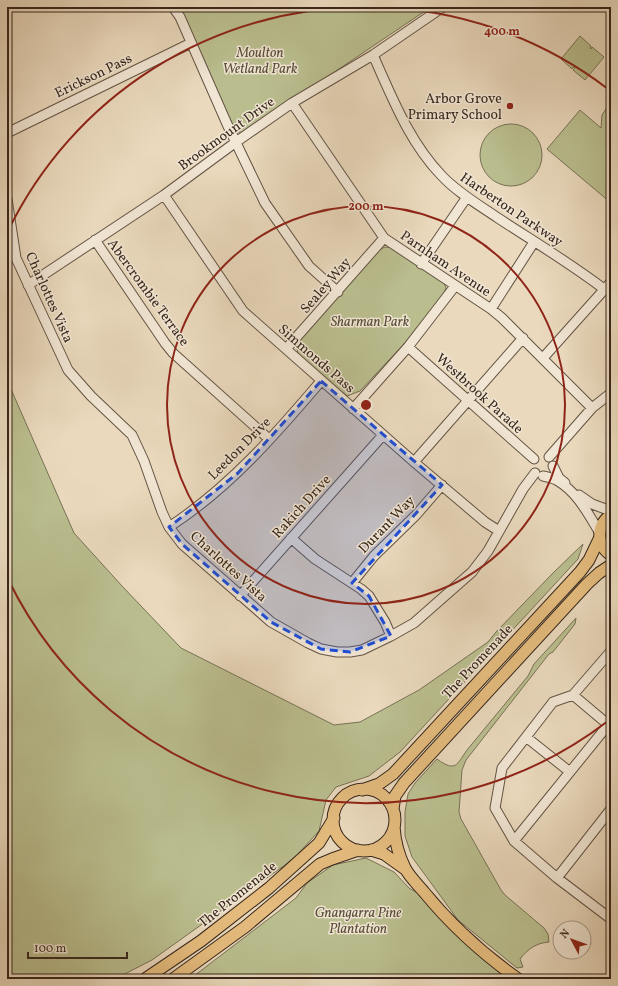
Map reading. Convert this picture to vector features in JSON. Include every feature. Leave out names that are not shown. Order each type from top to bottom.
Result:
[{"type":"main road","name":"The Promenade","points":[[362,790],[379,784],[393,774],[583,569],[591,556],[600,535],[602,524],[611,515]]},
{"type":"main road","points":[[600,535],[602,546],[611,555]]},
{"type":"main road","name":"The Promenade","points":[[393,809],[396,796],[404,783],[587,584],[596,575],[611,565]]},
{"type":"main road","points":[[358,850],[346,845],[340,839],[336,831],[334,818],[336,810],[343,799],[354,792],[371,790],[379,793],[389,802],[393,809],[395,818],[394,827],[396,845],[405,869]]},
{"type":"main road","name":"The Promenade","points":[[145,979],[201,941],[269,888],[318,843],[334,818]]},
{"type":"main road","points":[[371,850],[386,842],[394,827]]},
{"type":"main road","points":[[173,979],[245,927],[320,864],[332,858],[358,850],[371,850],[384,854],[405,869],[438,908],[461,932],[486,955],[518,979]]},
{"type":"street","points":[[173,7],[180,17],[255,186],[264,203],[309,266],[338,292]]},
{"type":"street","name":"Brookmount Drive","points":[[28,285],[164,195],[292,103],[373,55],[443,7]]},
{"type":"street","name":"Erickson Pass","points":[[7,133],[191,43]]},
{"type":"street","name":"Harberton Parkway","points":[[373,55],[403,119],[425,156],[443,177],[467,197],[585,274],[604,289]]},
{"type":"street","name":"Parnham Avenue","points":[[292,103],[384,238],[405,251],[421,264],[491,309],[523,338],[592,408]]},
{"type":"street","name":"Simmonds Pass","points":[[164,195],[243,311],[414,462],[487,524],[498,531]]},
{"type":"street","points":[[421,264],[467,197]]},
{"type":"street","name":"Charlottes Vista","points":[[7,199],[16,258],[68,370],[90,396],[132,435],[144,461],[162,512],[169,526],[182,544],[271,622],[322,649],[337,652],[362,650],[414,623],[472,572],[488,551],[523,489],[539,474]]},
{"type":"street","name":"Sealey Way","points":[[286,349],[338,292],[384,238]]},
{"type":"street","name":"Abercrombie Terrace","points":[[95,240],[173,353],[269,440]]},
{"type":"street","points":[[491,309],[534,242]]},
{"type":"street","points":[[543,358],[611,282]]},
{"type":"street","points":[[353,409],[408,347],[455,286]]},
{"type":"street","points":[[414,462],[523,338]]},
{"type":"street","name":"Westbrook Parade","points":[[408,347],[534,459]]},
{"type":"street","name":"Leedon Drive","points":[[169,526],[187,515],[238,473],[321,381]]},
{"type":"street","points":[[549,457],[592,408],[611,392]]},
{"type":"street","name":"Rakich Drive","points":[[240,596],[383,435]]},
{"type":"street","points":[[600,535],[582,504],[559,480],[549,457],[540,455],[534,459],[532,468],[539,474],[559,480],[585,500],[598,507],[611,511]]},
{"type":"street","points":[[539,474],[550,473],[553,466]]},
{"type":"street","name":"Durant Way","points":[[352,583],[374,556],[416,515],[442,485]]},
{"type":"street","points":[[291,538],[315,559],[361,589],[369,596],[385,622],[391,636]]},
{"type":"street","points":[[611,651],[573,696],[553,702],[502,768],[495,808],[514,841],[557,878],[611,920]]},
{"type":"street","points":[[514,841],[609,726],[573,696]]},
{"type":"street","points":[[526,737],[570,772]]},
{"type":"street","points":[[557,878],[611,809]]},
{"type":"highlighted area","points":[[321,381],[442,485],[352,583],[369,596],[391,636],[350,652],[321,649],[271,622],[182,544],[169,527],[238,473]]},
{"type":"green space","name":"Moulton Wetland Park","points":[[178,7],[431,7],[244,133],[238,132],[233,126],[183,14]]},
{"type":"green space","points":[[580,36],[591,46],[591,49],[592,47],[604,57],[585,80],[573,70],[575,68],[573,67],[572,69],[561,59]]},
{"type":"green space","points":[[611,101],[611,203],[547,149],[580,110],[601,128],[602,115]]},
{"type":"green space","points":[[505,124],[517,124],[533,133],[540,143],[542,155],[540,167],[533,177],[517,186],[505,186],[494,181],[485,172],[480,161],[480,149],[485,138],[494,129]]},
{"type":"green space","name":"Sharman Park","points":[[385,247],[392,248],[444,283],[446,288],[443,295],[403,345],[360,391],[347,396],[299,357],[297,349],[298,341],[379,250]]},
{"type":"green space","points":[[7,380],[74,533],[122,586],[181,648],[334,725],[360,722],[419,690],[488,642],[552,574],[583,544],[578,559],[400,752],[369,776],[336,787],[326,800],[319,831],[297,855],[152,960],[115,979],[7,979]]},
{"type":"green space","points":[[576,618],[575,624],[553,652],[549,654],[466,760],[462,770],[459,812],[461,819],[501,890],[544,928],[548,934],[549,942],[536,945],[529,949],[520,959],[523,967],[517,968],[458,920],[412,857],[405,836],[405,812],[408,794],[415,783],[437,759],[452,766],[458,763],[528,676],[534,664]]},
{"type":"green space","name":"Gnangarra Pine Plantation","points":[[366,858],[394,872],[409,888],[421,895],[448,926],[506,979],[190,979],[296,898],[307,883],[333,865]]},
{"type":"place","name":"Arbor Grove Primary School","points":[[510,106]]}]
